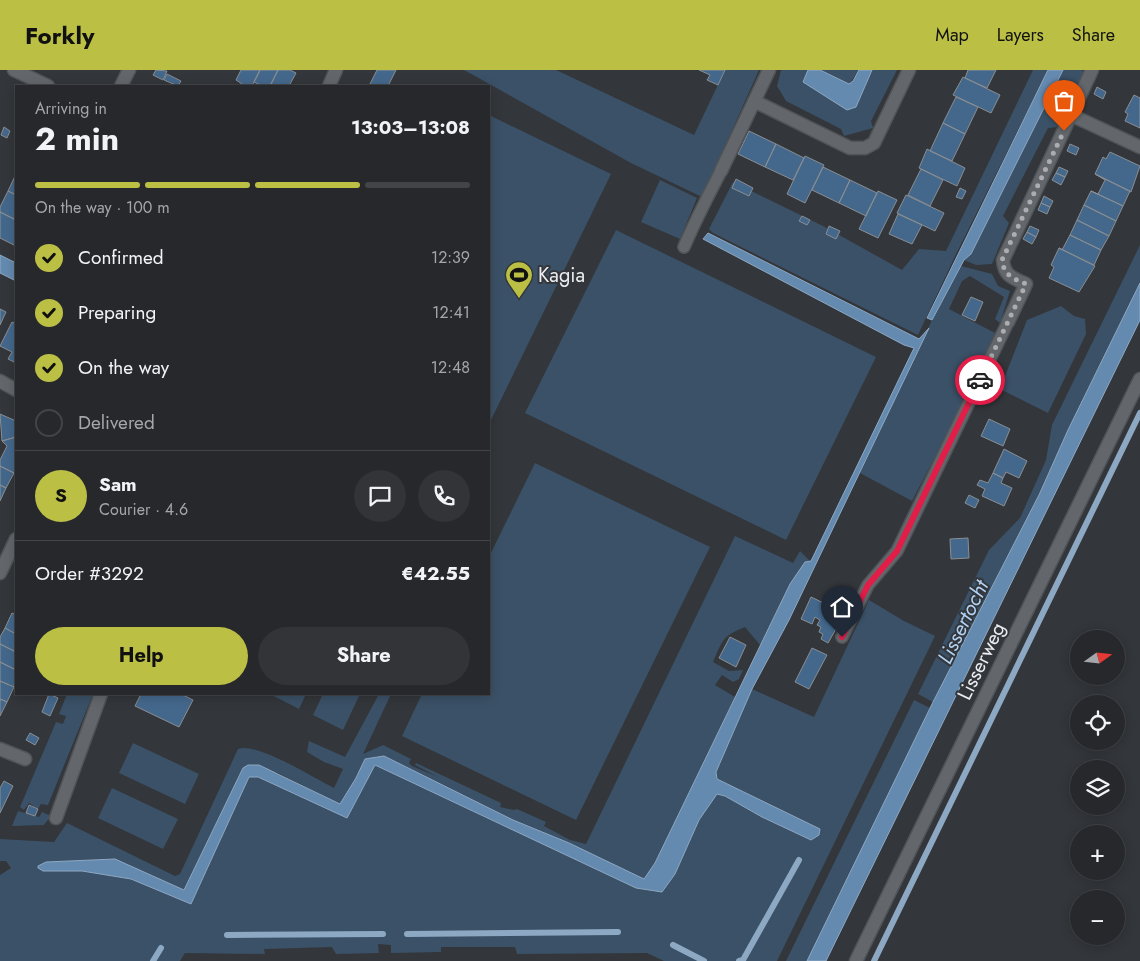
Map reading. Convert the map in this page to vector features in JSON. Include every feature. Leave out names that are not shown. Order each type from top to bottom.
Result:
[{"type":"street","points":[[14,70],[46,85]]},
{"type":"street","points":[[122,85],[129,70]]},
{"type":"street","points":[[329,85],[336,70]]},
{"type":"street","points":[[721,171],[769,70]]},
{"type":"street","points":[[754,101],[850,148],[865,148],[874,143],[909,70]]},
{"type":"street","points":[[1008,322],[1026,284],[1010,277],[1003,269],[1002,260],[1092,70]]},
{"type":"street","points":[[1071,114],[1140,147]]},
{"type":"street","name":"Lisserweg","points":[[856,961],[1140,379]]},
{"type":"street","points":[[0,381],[15,389]]},
{"type":"street","points":[[0,572],[15,541]]},
{"type":"street","points":[[56,818],[101,695]]},
{"type":"street","points":[[0,749],[25,759]]},
{"type":"lane","points":[[684,247],[706,204],[709,190],[721,171]]},
{"type":"lane","points":[[842,637],[868,585],[897,551],[1008,322]]},
{"type":"shaded area","points":[[464,70],[556,70],[694,135],[725,70],[759,70],[702,197],[631,163]]},
{"type":"shaded area","points":[[781,70],[808,70],[803,82],[856,107],[872,70],[897,70],[871,121],[873,128],[844,136],[841,129],[786,101],[777,86]]},
{"type":"shaded area","points":[[808,70],[820,70],[849,84],[853,81],[859,70],[872,70],[856,107],[847,110],[803,82]]},
{"type":"shaded area","points":[[820,70],[859,70],[849,84]]},
{"type":"shaded area","points":[[1033,70],[1048,70],[957,252],[918,335],[713,233],[709,229],[733,182],[823,226],[902,270],[919,249],[946,251]]},
{"type":"shaded area","points":[[1048,70],[1063,70],[971,254],[964,260],[932,320],[927,318]]},
{"type":"shaded area","points":[[1063,70],[1082,70],[1084,74],[1057,127],[1048,128],[1003,216],[1009,223],[992,264],[976,265],[964,260],[971,254]]},
{"type":"shaded area","name":"Kagia","points":[[490,115],[611,174],[490,422]]},
{"type":"shaded area","points":[[660,180],[697,198],[680,239],[641,222]]},
{"type":"shaded area","points":[[616,230],[876,357],[786,540],[525,413]]},
{"type":"shaded area","points":[[708,233],[919,339],[929,328],[789,620],[752,689],[716,772],[717,779],[820,829],[819,835],[811,840],[762,817],[725,796],[717,794],[699,820],[675,874],[662,892],[636,888],[375,765],[347,818],[258,777],[249,777],[191,904],[131,879],[82,871],[43,871],[38,868],[38,866],[46,862],[115,859],[184,890],[243,768],[248,765],[259,765],[340,804],[365,759],[384,756],[513,820],[569,843],[644,879],[655,863],[790,584],[805,562],[811,561],[914,348],[904,345],[703,239]]},
{"type":"shaded area","points":[[1140,245],[1140,283],[1068,430],[1039,495],[933,702],[918,694],[989,550],[1020,518],[1046,460],[1052,425]]},
{"type":"shaded area","points":[[0,255],[15,262],[15,280],[0,273]]},
{"type":"shaded area","points":[[961,266],[992,274],[998,286],[1010,291],[1000,323],[995,319],[1004,297],[970,276],[962,281],[949,309],[995,333],[971,388],[912,501],[860,473],[932,320]]},
{"type":"shaded area","points":[[1140,283],[1140,320],[826,961],[807,961],[933,702],[1039,495],[1068,430]]},
{"type":"shaded area","points":[[1061,306],[1074,316],[1085,319],[1086,334],[1048,413],[1000,389],[1027,320]]},
{"type":"shaded area","points":[[535,463],[710,547],[576,820],[402,736],[422,695],[490,695],[490,555]]},
{"type":"shaded area","points":[[735,536],[793,563],[800,551],[811,562],[790,584],[760,645],[745,627],[727,636],[721,644],[713,662],[729,671],[743,670],[739,679],[733,682],[722,675],[715,685],[735,697],[655,863],[643,880],[569,843],[513,820],[384,756],[365,759],[340,804],[278,773],[243,768],[184,890],[115,859],[46,862],[39,868],[43,871],[82,871],[131,879],[191,904],[249,777],[257,777],[347,818],[375,765],[636,888],[662,892],[675,874],[699,820],[717,794],[725,796],[762,817],[811,840],[819,835],[820,829],[717,779],[716,772],[752,689],[814,717],[869,600],[904,621],[935,636],[777,961],[664,961],[647,953],[517,954],[515,947],[441,947],[441,952],[391,953],[391,945],[378,944],[379,953],[336,954],[332,947],[264,949],[265,954],[185,953],[180,961],[0,961],[0,875],[11,868],[6,861],[0,861],[0,839],[54,842],[67,823],[175,876],[180,874],[238,749],[247,748],[271,756],[300,769],[334,788],[343,769],[324,762],[307,752],[309,741],[345,757],[378,695],[391,695],[363,754],[383,745],[411,759],[409,763],[412,766],[438,777],[415,765],[416,763],[501,803],[500,807],[517,809],[546,822],[544,826],[570,840],[586,844]]},
{"type":"shaded area","points":[[67,695],[93,695],[48,805],[41,804],[38,809],[29,803],[24,810],[20,807],[56,722],[63,724],[66,716],[59,714]]},
{"type":"shaded area","points":[[272,695],[306,695],[299,709]]},
{"type":"shaded area","points":[[323,695],[360,695],[343,730],[313,715]]},
{"type":"shaded area","points":[[914,700],[930,708],[808,961],[786,961]]},
{"type":"shaded area","points":[[133,743],[199,774],[185,804],[119,773]]},
{"type":"shaded area","points":[[112,788],[178,819],[163,849],[98,818]]},
{"type":"shaded area","points":[[18,811],[39,817],[42,812],[51,816],[44,825],[12,826]]},
{"type":"building","points":[[156,70],[167,71],[163,80],[153,75]]},
{"type":"building","points":[[241,70],[260,70],[252,85],[244,85],[236,80]]},
{"type":"building","points":[[260,70],[278,70],[270,85],[260,85],[254,82]]},
{"type":"building","points":[[278,70],[290,70],[296,73],[290,85],[270,85]]},
{"type":"building","points":[[377,70],[396,70],[388,85],[370,85]]},
{"type":"building","points":[[699,70],[725,70],[718,85],[707,80],[710,75]]},
{"type":"building","points":[[968,70],[996,70],[987,88],[965,78]]},
{"type":"building","points":[[167,74],[181,81],[179,85],[176,85],[164,80]]},
{"type":"building","points":[[963,77],[1000,95],[991,113],[953,95]]},
{"type":"building","points":[[1097,87],[1106,92],[1103,99],[1094,94]]},
{"type":"building","points":[[1134,95],[1140,98],[1140,128],[1125,121],[1128,114],[1125,112]]},
{"type":"building","points":[[956,97],[978,107],[965,134],[943,123]]},
{"type":"building","points":[[943,123],[965,134],[952,161],[930,151]]},
{"type":"building","points":[[4,127],[10,131],[7,138],[1,135]]},
{"type":"building","points":[[749,131],[776,144],[765,167],[738,154]]},
{"type":"building","points":[[776,144],[804,158],[793,180],[765,167]]},
{"type":"building","points":[[1070,144],[1079,148],[1076,155],[1067,151]]},
{"type":"building","points":[[927,149],[965,168],[957,186],[919,168]]},
{"type":"building","points":[[1110,152],[1140,166],[1131,192],[1095,174],[1103,157],[1106,159]]},
{"type":"building","points":[[805,156],[824,165],[805,203],[787,194]]},
{"type":"building","points":[[823,167],[850,180],[839,203],[812,190]]},
{"type":"building","points":[[1059,167],[1068,171],[1065,177],[1056,173]]},
{"type":"building","points":[[921,169],[943,180],[930,206],[908,195]]},
{"type":"building","points":[[1056,173],[1065,177],[1061,185],[1052,180]]},
{"type":"building","points":[[1095,174],[1130,191],[1123,206],[1091,191],[1098,194],[1105,180]]},
{"type":"building","points":[[15,176],[15,194],[8,191]]},
{"type":"building","points":[[736,179],[753,188],[749,196],[732,188]]},
{"type":"building","points":[[850,180],[877,193],[866,216],[839,203]]},
{"type":"building","points":[[960,188],[966,191],[962,199],[956,197]]},
{"type":"building","points":[[8,191],[15,194],[15,220],[0,212],[0,207]]},
{"type":"building","points":[[878,191],[897,200],[878,238],[859,229]]},
{"type":"building","points":[[1091,191],[1123,206],[1116,221],[1084,205]]},
{"type":"building","points":[[906,195],[944,213],[935,231],[897,213]]},
{"type":"building","points":[[1044,196],[1053,201],[1050,207],[1041,203]]},
{"type":"building","points":[[1041,203],[1050,207],[1047,214],[1038,210]]},
{"type":"building","points":[[1084,205],[1116,221],[1109,236],[1077,220]]},
{"type":"building","points":[[0,212],[15,220],[15,246],[0,238]]},
{"type":"building","points":[[898,214],[922,225],[912,244],[889,234]]},
{"type":"building","points":[[802,216],[810,220],[807,225],[799,221]]},
{"type":"building","points":[[1077,220],[1109,236],[1101,250],[1070,235]]},
{"type":"building","points":[[829,226],[840,231],[836,239],[826,234]]},
{"type":"building","points":[[1030,226],[1039,230],[1036,237],[1027,232]]},
{"type":"building","points":[[1027,232],[1036,237],[1032,244],[1023,239]]},
{"type":"building","points":[[1070,235],[1101,250],[1094,265],[1062,250]]},
{"type":"building","points":[[1059,248],[1095,266],[1079,292],[1049,278],[1054,267],[1051,265]]},
{"type":"building","points":[[971,297],[983,302],[975,321],[962,315]]},
{"type":"building","points":[[0,309],[6,312],[0,325]]},
{"type":"building","points":[[12,322],[15,324],[15,362],[8,359],[12,352],[0,346]]},
{"type":"building","points":[[0,414],[15,421],[15,437],[2,441]]},
{"type":"building","points":[[989,419],[1010,429],[1003,446],[981,436]]},
{"type":"building","points":[[15,437],[14,473],[0,466],[0,460],[7,446],[2,441]]},
{"type":"building","points":[[1004,449],[1027,461],[1019,478],[1006,472],[1003,478],[993,473]]},
{"type":"building","points":[[0,466],[14,473],[6,488],[0,485]]},
{"type":"building","points":[[993,473],[1003,478],[1001,483],[1012,488],[1004,506],[982,496],[985,489],[977,485],[980,480],[988,483]]},
{"type":"building","points":[[0,485],[6,488],[0,501]]},
{"type":"building","points":[[969,495],[979,500],[975,508],[965,503]]},
{"type":"building","points":[[968,538],[969,558],[951,559],[950,539]]},
{"type":"building","points":[[811,597],[845,613],[828,643],[821,639],[823,634],[819,632],[821,627],[817,625],[820,620],[815,617],[812,624],[801,619]]},
{"type":"building","points":[[12,613],[15,614],[15,633],[5,628]]},
{"type":"building","points":[[5,628],[15,633],[15,652],[0,644],[0,637]]},
{"type":"building","points":[[730,637],[746,645],[736,667],[719,658]]},
{"type":"building","points":[[0,644],[15,652],[15,670],[0,662]]},
{"type":"building","points":[[812,648],[827,655],[809,689],[795,682]]},
{"type":"building","points":[[0,662],[15,670],[14,687],[0,681]]},
{"type":"building","points":[[0,681],[14,687],[7,702],[0,699]]},
{"type":"building","points":[[49,695],[58,698],[50,716],[42,712]]},
{"type":"building","points":[[140,695],[183,695],[193,700],[179,727],[135,706]]},
{"type":"building","points":[[0,699],[7,702],[0,716]]},
{"type":"building","points":[[30,733],[39,738],[35,745],[26,740]]},
{"type":"building","points":[[4,781],[13,786],[0,813],[0,788]]},
{"type":"building","points":[[29,805],[38,809],[35,816],[26,813]]},
{"type":"waterway","points":[[874,961],[1140,413]]},
{"type":"waterway","points":[[739,961],[743,960],[799,860]]},
{"type":"waterway","points":[[407,934],[618,932]]},
{"type":"waterway","points":[[227,935],[383,934]]},
{"type":"waterway","points":[[673,945],[704,961]]},
{"type":"waterway","points":[[153,961],[161,948]]},
{"type":"way so far","points":[[980,380],[1026,284],[1010,277],[1003,269],[1002,260],[1064,131]]},
{"type":"place","name":"Kagia","points":[[519,299]]},
{"type":"route","points":[[842,637],[868,585],[897,551],[980,380]]},
{"type":"water label","name":"Lissertocht","points":[[963,622]]}]
